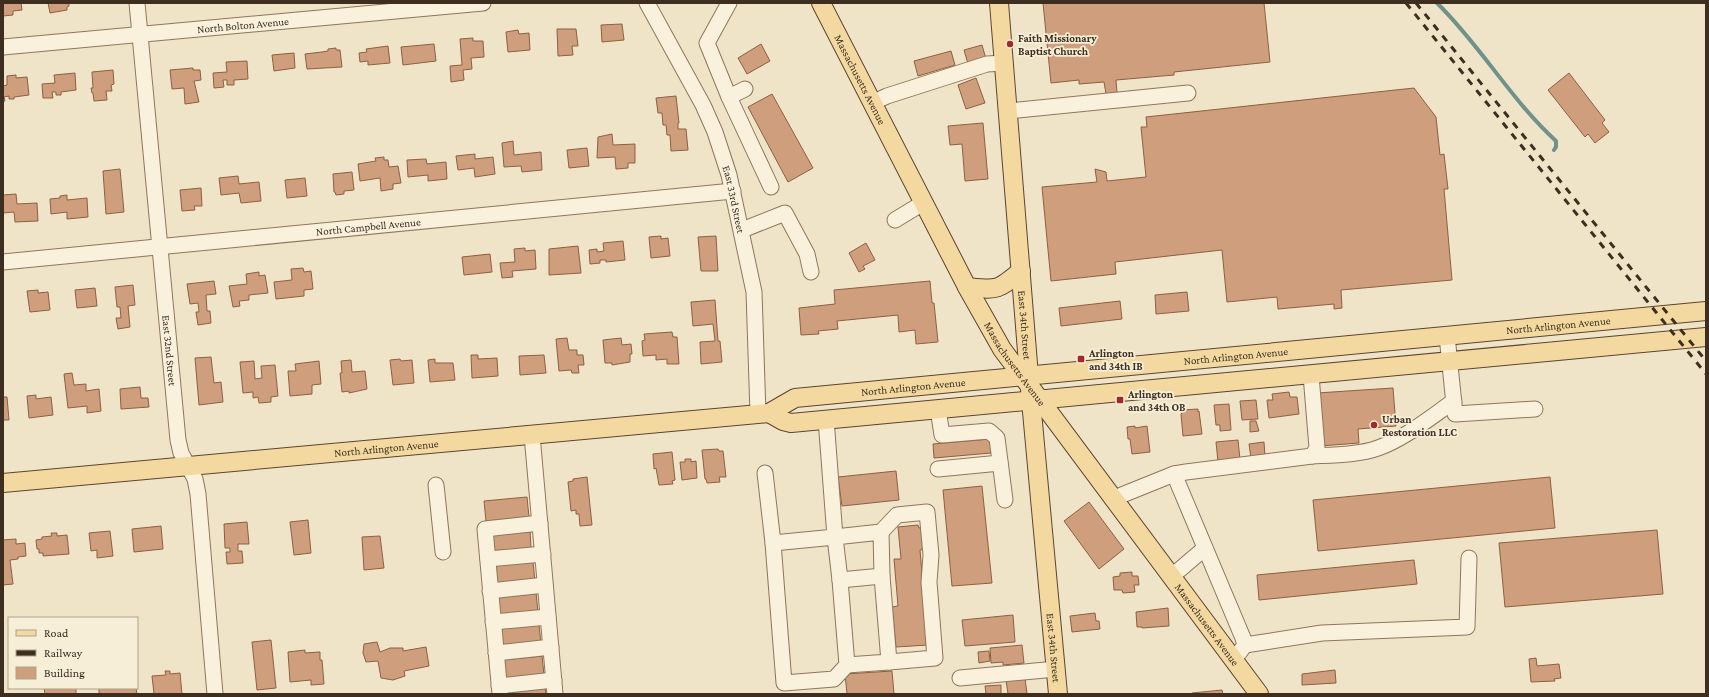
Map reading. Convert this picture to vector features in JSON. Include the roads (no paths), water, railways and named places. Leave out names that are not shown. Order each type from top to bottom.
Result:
[{"type":"main road","name":"Massachusetts Avenue","points":[[821,3],[923,203],[967,287],[1002,349],[1030,389],[1259,694]]},
{"type":"main road","name":"East 34th Street","points":[[999,3],[1030,389],[1058,694]]},
{"type":"main road","points":[[967,287],[984,289],[997,288],[1005,285],[1021,271]]},
{"type":"main road","name":"North Arlington Avenue","points":[[764,413],[788,422],[938,410],[1030,389],[1447,336],[1706,311]]},
{"type":"main road","name":"North Arlington Avenue","points":[[3,483],[764,413],[795,398],[1030,389],[1311,375],[1706,337]]},
{"type":"street","name":"East 32nd Street","points":[[137,3],[178,440],[182,454],[195,479],[198,494],[215,694]]},
{"type":"street","name":"North Bolton Avenue","points":[[3,47],[483,3]]},
{"type":"street","name":"East 33rd Street","points":[[647,3],[716,132],[726,161],[742,230],[754,292],[764,413]]},
{"type":"street","points":[[729,3],[707,43],[729,97],[771,188]]},
{"type":"street","points":[[872,103],[887,96],[987,64],[1004,63]]},
{"type":"street","points":[[729,97],[745,89]]},
{"type":"street","points":[[1008,111],[1188,93]]},
{"type":"street","name":"North Campbell Avenue","points":[[3,262],[733,191]]},
{"type":"street","points":[[895,220],[923,203]]},
{"type":"street","points":[[742,230],[785,213],[807,254],[811,272]]},
{"type":"street","points":[[1447,336],[1455,414],[1535,409]]},
{"type":"street","points":[[1311,375],[1317,448],[1312,456]]},
{"type":"street","points":[[1112,499],[1174,474],[1312,456],[1345,454],[1378,448],[1398,438],[1454,401]]},
{"type":"street","points":[[938,410],[942,435],[989,431],[997,438],[1005,500]]},
{"type":"street","points":[[826,419],[847,665]]},
{"type":"street","points":[[532,435],[555,687],[500,690],[485,529],[540,523]]},
{"type":"street","points":[[938,469],[1000,463]]},
{"type":"street","points":[[765,473],[773,543],[784,683],[834,679],[847,665],[935,658],[929,582],[931,555],[927,512],[897,515],[881,532],[773,543]]},
{"type":"street","points":[[1174,474],[1245,646]]},
{"type":"street","points":[[436,485],[443,552]]},
{"type":"street","points":[[881,532],[882,576],[889,662]]},
{"type":"street","points":[[1171,577],[1205,548]]},
{"type":"street","points":[[488,559],[543,554]]},
{"type":"street","points":[[1231,658],[1240,652],[1245,646],[1322,633],[1467,627],[1469,558]]},
{"type":"street","points":[[840,580],[882,576]]},
{"type":"street","points":[[490,590],[545,585]]},
{"type":"street","points":[[493,622],[548,616]]},
{"type":"street","points":[[496,653],[551,648]]},
{"type":"street","points":[[960,678],[1056,669]]},
{"type":"waterway","points":[[1437,3],[1468,37],[1510,91],[1556,141],[1556,147],[1554,150]]},
{"type":"railway","points":[[1406,3],[1706,374]]},
{"type":"railway","points":[[1416,3],[1706,361]]},
{"type":"place","name":"Faith Missionary Baptist Church","points":[[1010,44]]},
{"type":"place","name":"Arlington and 34th IB","points":[[1081,359]]},
{"type":"place","name":"Arlington and 34th OB","points":[[1120,400]]},
{"type":"place","name":"Urban Restoration LLC","points":[[1374,425]]}]
